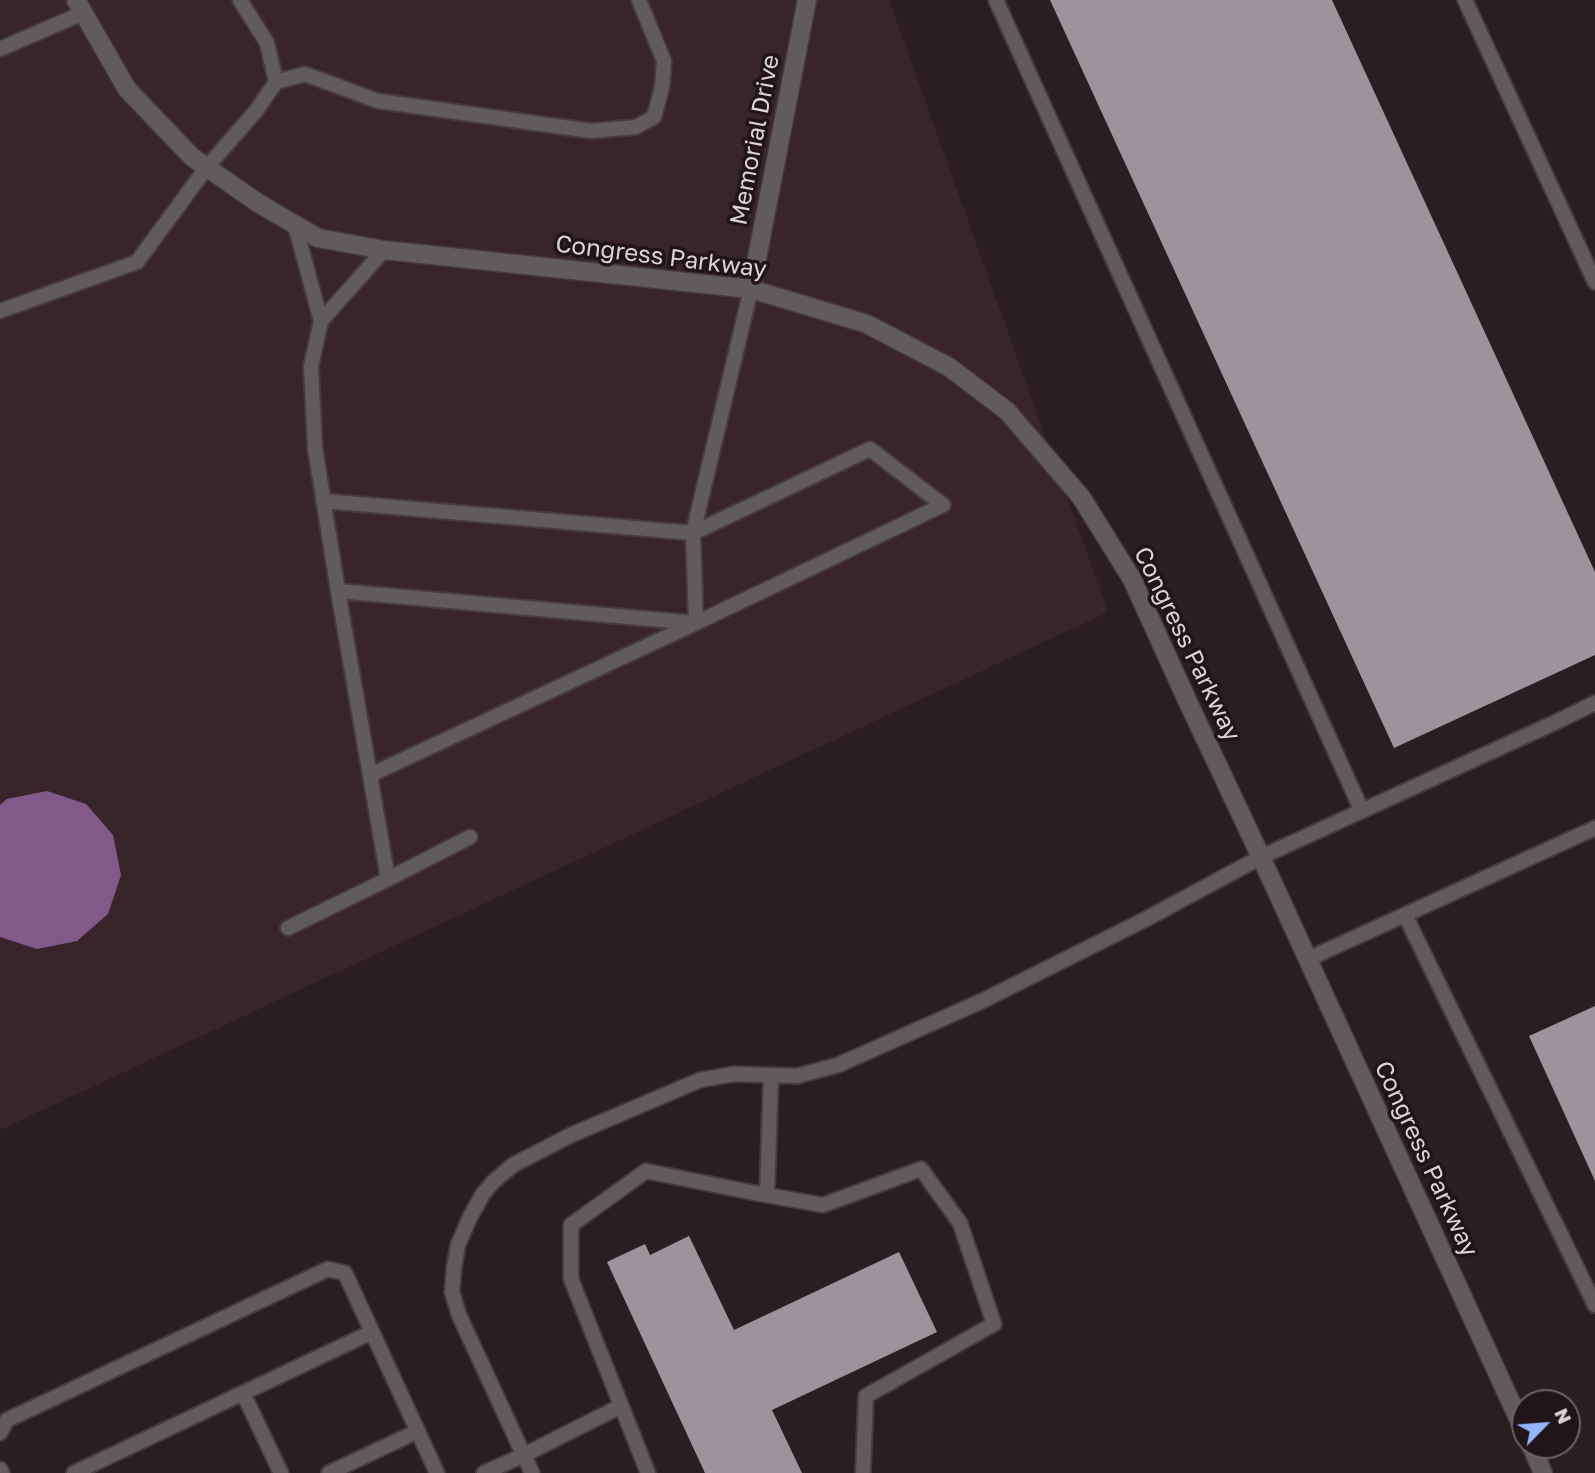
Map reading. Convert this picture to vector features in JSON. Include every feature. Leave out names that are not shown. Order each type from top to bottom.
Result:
[{"type":"street","name":"Memorial Drive","points":[[751,289],[807,0]]},
{"type":"street","name":"Congress Parkway","points":[[80,7],[127,89],[192,156],[258,203],[318,239],[384,250],[751,289],[867,324],[948,367],[1007,411],[1081,497],[1132,579],[1511,1402]]},
{"type":"lane","points":[[240,0],[267,43],[276,82]]},
{"type":"lane","points":[[0,311],[137,262],[207,167],[256,111],[276,82],[305,74],[377,101],[591,131],[636,127],[654,117],[663,87],[664,61],[639,0]]},
{"type":"lane","points":[[996,0],[1362,811]]},
{"type":"lane","points":[[1465,0],[1595,282]]},
{"type":"lane","points":[[0,49],[80,7]]},
{"type":"lane","points":[[295,225],[321,321],[311,366],[315,448],[388,879]]},
{"type":"lane","points":[[321,321],[384,250]]},
{"type":"lane","points":[[696,623],[693,533],[751,289]]},
{"type":"lane","points":[[323,501],[693,533],[870,449],[943,505],[370,775]]},
{"type":"lane","points":[[338,591],[696,623]]},
{"type":"lane","points":[[533,1473],[459,1315],[452,1292],[458,1245],[470,1217],[483,1194],[513,1165],[571,1136],[700,1080],[734,1074],[797,1076],[838,1065],[982,1001],[1146,919],[1261,857],[1595,703]]},
{"type":"lane","points":[[1308,959],[1595,828]]},
{"type":"lane","points":[[288,928],[470,837]]},
{"type":"lane","points":[[1405,915],[1595,1305]]},
{"type":"lane","points":[[767,1195],[771,1075]]},
{"type":"lane","points":[[648,1473],[571,1279],[571,1225],[646,1171],[822,1205],[921,1169],[960,1223],[994,1324],[866,1396],[863,1473]]},
{"type":"lane","points":[[0,1433],[7,1420],[328,1269],[345,1273],[437,1473]]},
{"type":"lane","points":[[74,1473],[372,1332]]},
{"type":"lane","points":[[243,1393],[281,1473]]},
{"type":"lane","points":[[484,1473],[621,1406]]},
{"type":"lane","points":[[329,1473],[418,1431]]},
{"type":"shaded area","points":[[0,0],[889,0],[1108,612],[0,1130]]},
{"type":"shaded area","points":[[47,791],[86,804],[113,835],[121,875],[108,914],[77,941],[37,949],[0,937],[0,805],[7,799]]},
{"type":"building","points":[[1050,0],[1332,0],[1595,572],[1595,655],[1394,748]]},
{"type":"building","points":[[1595,1006],[1595,1181],[1529,1036]]},
{"type":"building","points":[[689,1236],[734,1330],[899,1252],[937,1332],[772,1410],[802,1473],[705,1473],[607,1262],[645,1244],[650,1255]]}]
